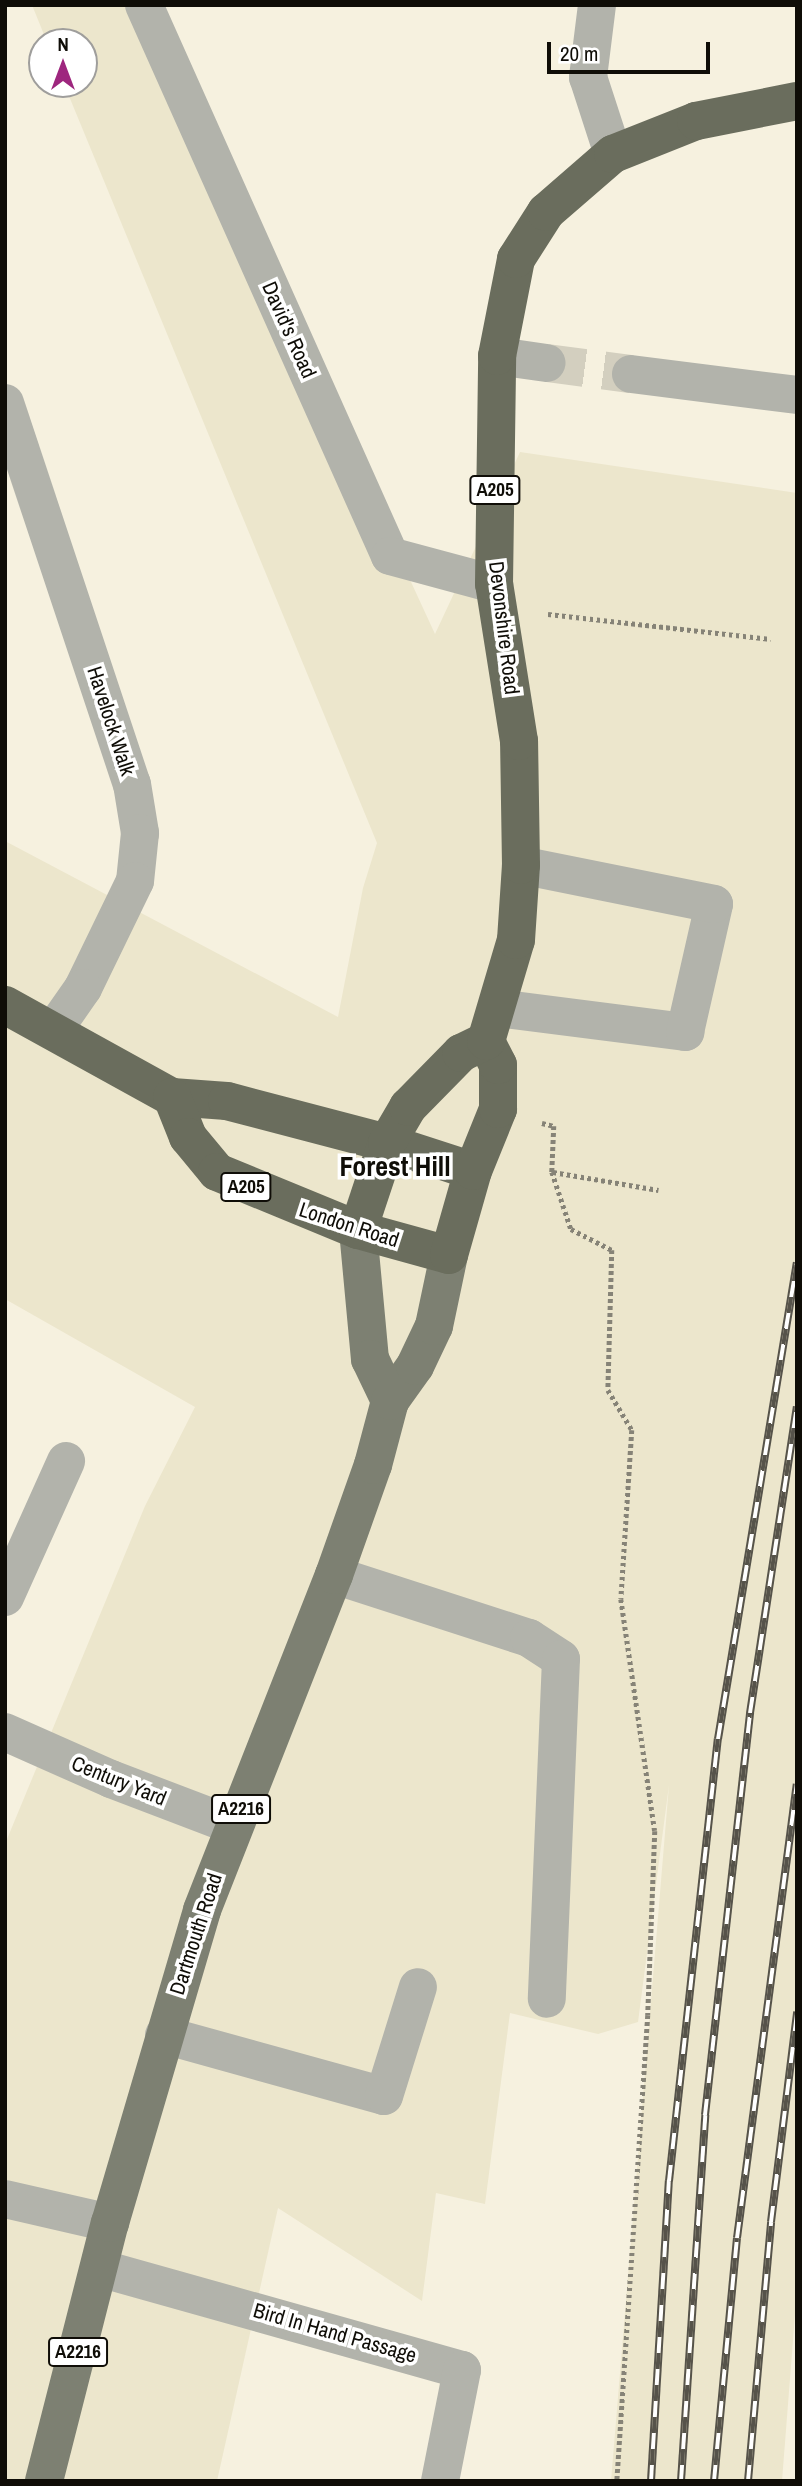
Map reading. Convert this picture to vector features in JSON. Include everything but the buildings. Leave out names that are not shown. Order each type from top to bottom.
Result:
[{"type":"highway","name":"A205","points":[[613,154],[696,121],[797,102]]},
{"type":"highway","name":"Devonshire Road","points":[[492,1024],[516,940],[521,865],[519,741],[497,596],[497,356],[516,259],[545,212],[613,154]]},
{"type":"highway","points":[[5,1005],[172,1097],[227,1101],[387,1143],[473,1171]]},
{"type":"highway","points":[[358,1230],[387,1143],[408,1107],[435,1075],[492,1024]]},
{"type":"highway","points":[[449,1255],[473,1171],[498,1109],[498,1065],[492,1024]]},
{"type":"highway","name":"London Road","points":[[172,1097],[188,1137],[217,1172],[358,1230],[449,1255]]},
{"type":"main road","points":[[358,1230],[370,1359],[390,1401]]},
{"type":"main road","name":"Dartmouth Road","points":[[44,2481],[110,2223],[163,2035],[234,1826],[334,1575],[373,1465],[390,1401],[415,1366],[434,1326],[449,1255]]},
{"type":"street","name":"David's Road","points":[[144,5],[390,556],[497,596]]},
{"type":"street","points":[[597,5],[588,77],[613,154]]},
{"type":"street","points":[[497,356],[547,363]]},
{"type":"street","points":[[631,374],[797,395]]},
{"type":"street","name":"Havelock Walk","points":[[5,403],[132,784],[140,833],[135,881],[83,988],[53,1031]]},
{"type":"street","points":[[492,1024],[685,1032],[714,904],[521,865]]},
{"type":"street","points":[[5,1597],[66,1461]]},
{"type":"street","points":[[334,1575],[528,1638],[561,1659],[547,2000]]},
{"type":"street","name":"Century Yard","points":[[5,1732],[111,1779],[234,1826]]},
{"type":"street","points":[[163,2035],[384,2096],[418,1987]]},
{"type":"street","points":[[5,2199],[110,2223]]},
{"type":"street","name":"Bird In Hand Passage","points":[[99,2268],[462,2370],[440,2481]]},
{"type":"path","points":[[497,596],[771,639]]},
{"type":"path","points":[[535,1120],[554,1126],[552,1172],[571,1229],[612,1250],[608,1390],[632,1430],[621,1599],[655,1831],[648,2015],[617,2481]]},
{"type":"path","points":[[552,1172],[657,1190]]},
{"type":"shaded area","points":[[32,5],[145,5],[435,634],[520,452],[797,493],[797,2289],[782,2481],[611,2481],[669,1785],[638,2022],[598,2034],[510,2013],[485,2204],[436,2193],[422,2301],[278,2208],[217,2481],[5,2481],[5,1844],[145,1506],[195,1407],[5,1299],[5,841],[338,1017],[363,888],[377,843],[70,98],[98,98],[98,28],[41,28]]},
{"type":"tunnel","points":[[547,363],[631,374]]},
{"type":"railway","points":[[651,2481],[669,2181],[718,1739],[797,1263]]},
{"type":"railway","points":[[681,2481],[705,2115],[750,1713],[797,1407]]},
{"type":"railway","points":[[714,2481],[737,2238],[797,1784]]},
{"type":"railway","points":[[748,2481],[771,2222],[797,2012]]},
{"type":"district","name":"Forest Hill","points":[[395,1166]]}]
